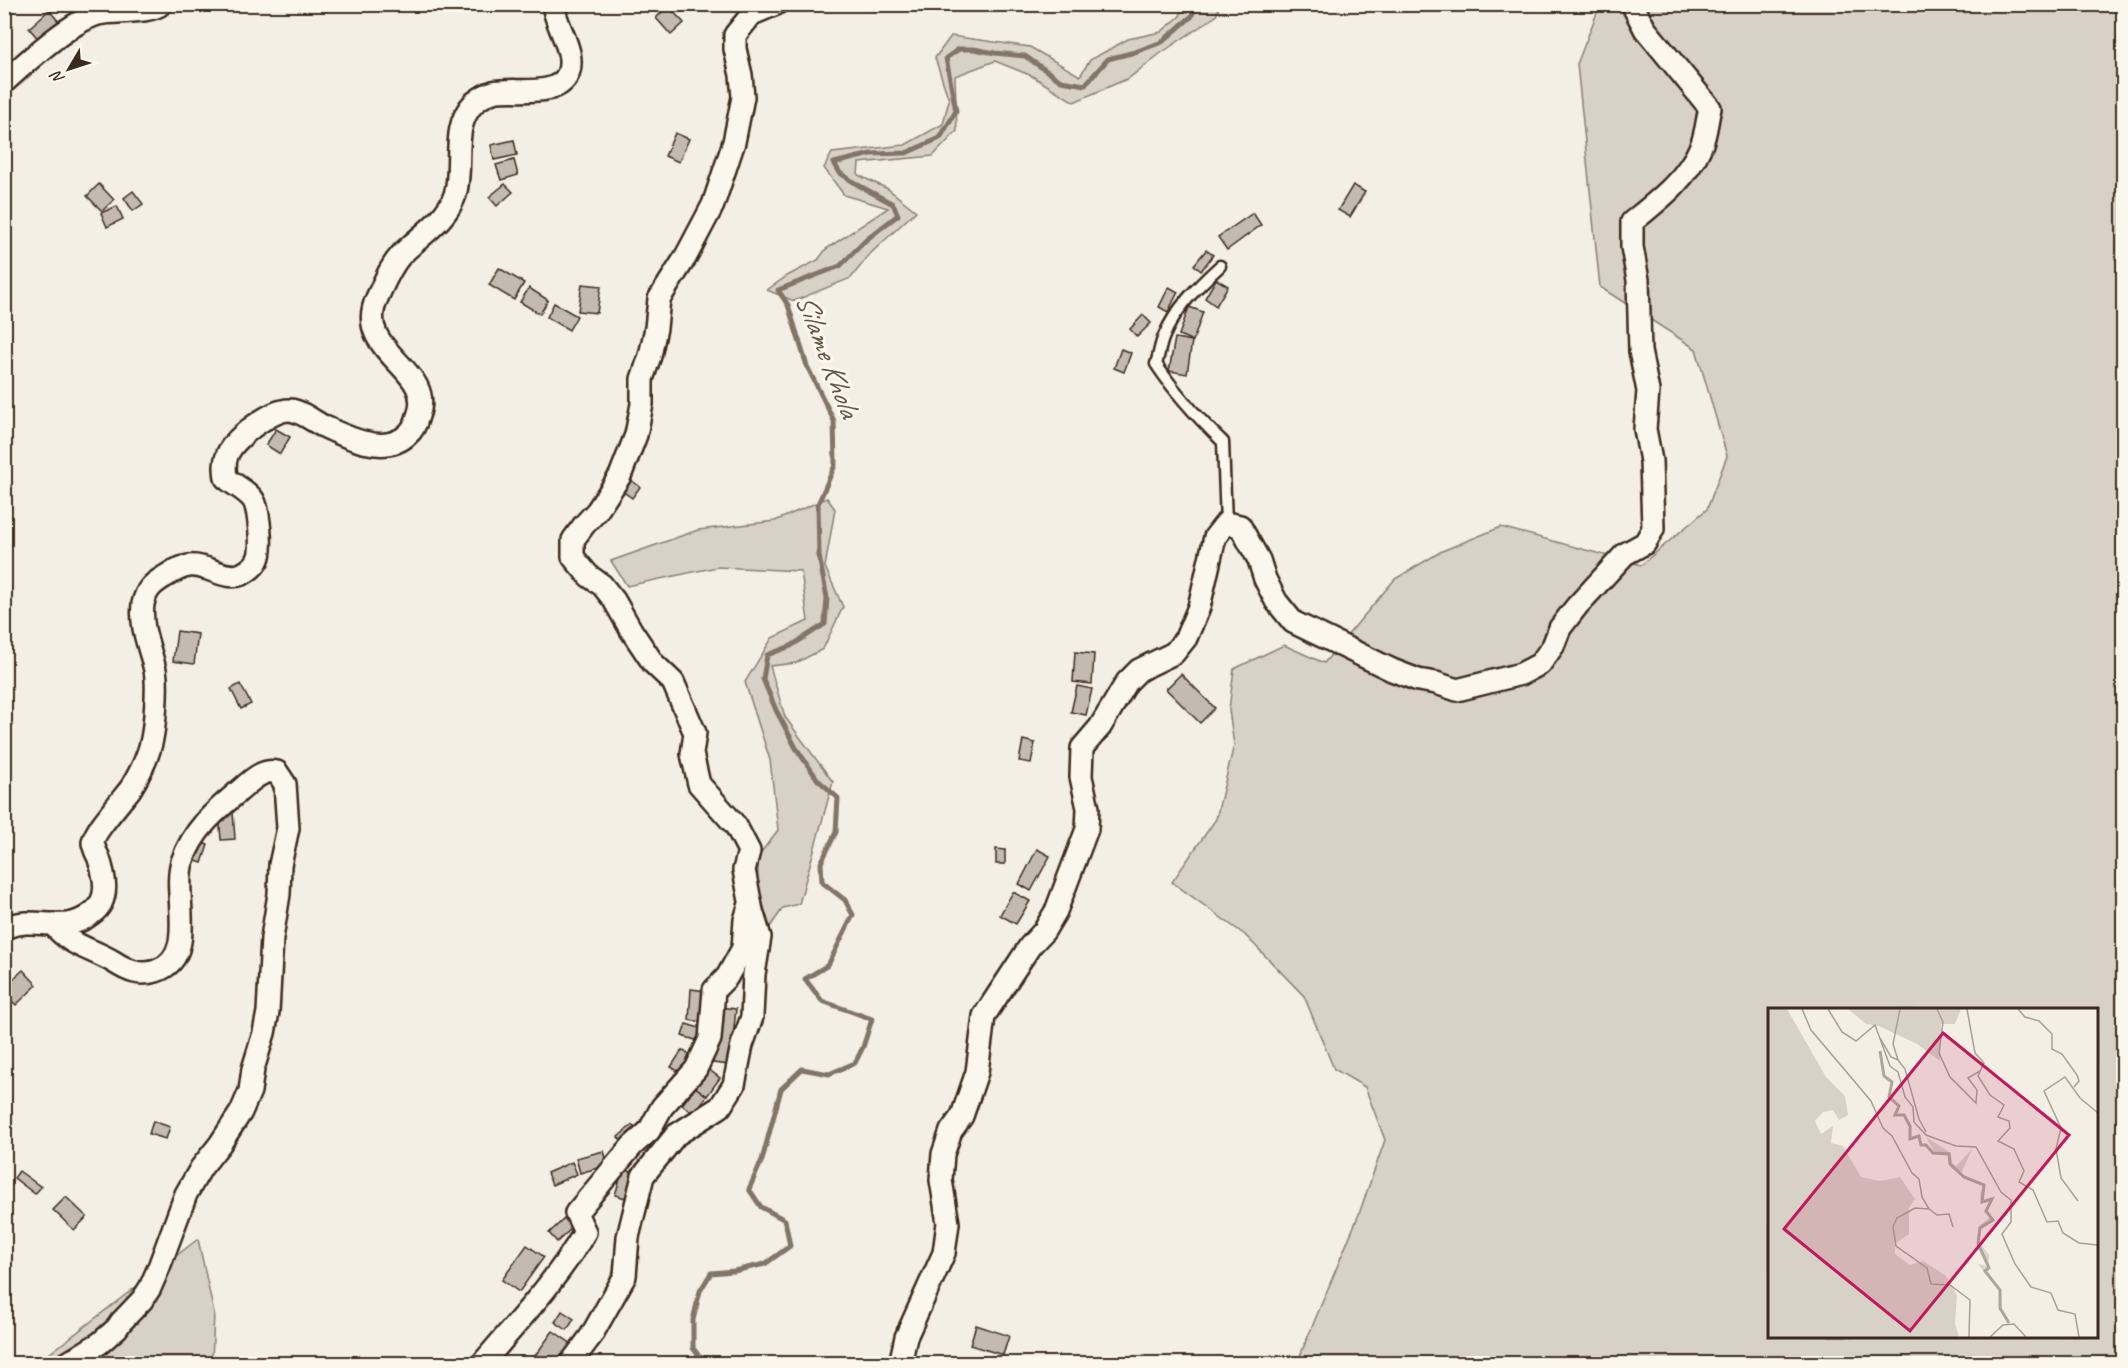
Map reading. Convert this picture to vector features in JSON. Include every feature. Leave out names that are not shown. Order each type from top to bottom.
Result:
[{"type":"street","points":[[4,82],[71,28],[97,15],[121,10],[156,9],[161,4]]},
{"type":"street","points":[[4,928],[33,921],[69,925],[79,922],[98,909],[103,899],[105,888],[101,865],[93,843],[97,832],[132,786],[151,745],[156,698],[155,674],[142,621],[144,597],[149,587],[177,569],[200,566],[231,576],[242,574],[258,560],[259,524],[254,501],[226,478],[227,454],[236,441],[262,421],[282,411],[293,410],[322,426],[363,442],[396,443],[414,429],[422,408],[422,396],[418,384],[382,345],[372,317],[374,305],[394,264],[450,206],[457,183],[462,123],[466,112],[473,104],[493,92],[550,88],[560,84],[568,76],[571,65],[553,4]]},
{"type":"street","points":[[570,1364],[591,1336],[625,1276],[628,1237],[643,1176],[676,1135],[720,1107],[734,1085],[742,1045],[752,1017],[754,974],[760,937],[744,870],[749,850],[736,826],[699,784],[692,754],[695,733],[673,682],[653,663],[614,600],[602,585],[589,576],[573,557],[573,540],[597,512],[620,476],[636,435],[642,404],[642,379],[651,356],[659,298],[685,258],[713,206],[734,142],[743,97],[735,35],[752,14],[776,4]]},
{"type":"street","points":[[900,1364],[906,1337],[944,1253],[948,1223],[941,1180],[943,1154],[951,1131],[962,1116],[977,1072],[984,1016],[1056,911],[1087,829],[1088,807],[1081,777],[1082,748],[1100,727],[1127,682],[1140,670],[1174,653],[1186,638],[1199,607],[1215,537],[1226,523],[1240,526],[1259,560],[1276,601],[1293,622],[1392,670],[1418,680],[1457,690],[1521,674],[1540,664],[1553,646],[1560,628],[1591,593],[1599,580],[1625,554],[1645,543],[1653,529],[1652,461],[1645,429],[1648,391],[1640,351],[1638,280],[1632,247],[1632,222],[1670,190],[1685,173],[1702,144],[1710,108],[1646,29],[1632,4]]},
{"type":"street","points":[[52,924],[70,941],[102,955],[132,973],[140,974],[162,969],[173,959],[182,937],[178,879],[182,863],[197,832],[211,814],[263,772],[277,772],[282,777],[286,791],[288,828],[280,864],[279,894],[272,938],[268,1012],[250,1091],[241,1112],[201,1168],[186,1194],[150,1288],[117,1328],[94,1348],[66,1364]]},
{"type":"street","points":[[482,1364],[535,1303],[576,1247],[585,1232],[576,1213],[632,1146],[649,1131],[662,1107],[696,1069],[710,1039],[714,990],[727,977],[743,948],[745,920],[750,902]]},
{"type":"lane","points":[[1220,266],[1200,284],[1180,308],[1164,336],[1156,364],[1171,387],[1199,420],[1223,442],[1226,523]]},
{"type":"shaded area","points":[[1183,5],[1220,5],[1216,16],[1129,78],[1074,102],[1032,76],[995,61],[955,76],[957,131],[933,156],[859,163],[858,175],[888,189],[916,211],[870,254],[851,278],[794,301],[767,290],[787,276],[818,260],[826,249],[888,208],[844,195],[824,168],[832,153],[905,145],[943,124],[949,100],[935,58],[951,36],[1030,47],[1080,76],[1090,60],[1128,39],[1161,32],[1180,16]]},
{"type":"shaded area","points":[[1600,5],[2123,5],[2123,1363],[1297,1363],[1359,1214],[1385,1140],[1365,1087],[1334,1069],[1304,996],[1245,935],[1172,882],[1216,819],[1234,745],[1229,710],[1234,669],[1284,645],[1324,663],[1395,579],[1442,551],[1501,527],[1641,565],[1707,509],[1727,456],[1696,349],[1600,287],[1577,64]]},
{"type":"shaded area","points":[[827,498],[835,509],[825,567],[843,607],[823,649],[796,663],[770,666],[785,717],[833,782],[799,904],[783,908],[770,927],[757,885],[759,855],[778,830],[770,760],[745,682],[772,638],[808,621],[801,571],[717,567],[627,586],[611,561],[698,530],[775,521]]},
{"type":"shaded area","points":[[198,1239],[214,1313],[212,1363],[36,1364]]},
{"type":"building","points":[[668,6],[684,23],[671,35],[656,18]]},
{"type":"building","points":[[49,10],[59,22],[39,40],[29,28]]},
{"type":"building","points":[[675,133],[689,139],[679,162],[665,156]]},
{"type":"building","points":[[514,140],[517,155],[494,160],[491,145]]},
{"type":"building","points":[[514,160],[518,175],[501,180],[496,165]]},
{"type":"building","points":[[99,184],[114,200],[102,211],[87,196]]},
{"type":"building","points":[[505,184],[513,192],[497,206],[489,197]]},
{"type":"building","points":[[1353,185],[1365,192],[1350,217],[1338,210]]},
{"type":"building","points":[[133,191],[143,204],[133,211],[124,198]]},
{"type":"building","points":[[117,206],[123,219],[107,227],[101,213]]},
{"type":"building","points":[[1253,213],[1261,225],[1227,250],[1218,237]]},
{"type":"building","points":[[1206,250],[1213,255],[1201,271],[1194,265]]},
{"type":"building","points":[[499,268],[524,283],[514,300],[489,285]]},
{"type":"building","points":[[1216,279],[1228,286],[1216,306],[1205,298]]},
{"type":"building","points":[[582,284],[601,286],[597,313],[578,311]]},
{"type":"building","points":[[1169,287],[1178,292],[1168,312],[1159,307]]},
{"type":"building","points":[[529,288],[548,300],[540,314],[520,302]]},
{"type":"building","points":[[554,303],[577,316],[569,330],[547,317]]},
{"type":"building","points":[[1189,307],[1203,312],[1193,341],[1179,335]]},
{"type":"building","points":[[1143,315],[1151,323],[1137,337],[1130,329]]},
{"type":"building","points":[[1175,338],[1192,341],[1187,374],[1169,371]]},
{"type":"building","points":[[1121,349],[1131,353],[1124,372],[1114,368]]},
{"type":"building","points":[[276,429],[290,437],[280,454],[266,445]]},
{"type":"building","points":[[622,473],[640,487],[632,498],[614,485]]},
{"type":"building","points":[[177,631],[198,634],[194,664],[173,661]]},
{"type":"building","points":[[1075,652],[1094,654],[1092,684],[1073,682]]},
{"type":"building","points":[[1181,674],[1215,708],[1200,723],[1166,689]]},
{"type":"building","points":[[240,684],[251,704],[241,709],[231,689]]},
{"type":"building","points":[[1077,686],[1092,689],[1086,715],[1071,712]]},
{"type":"building","points":[[1023,740],[1035,743],[1031,763],[1019,761]]},
{"type":"building","points":[[233,812],[235,839],[221,840],[219,813]]},
{"type":"building","points":[[197,841],[208,845],[202,863],[190,859]]},
{"type":"building","points":[[996,849],[1005,850],[1005,864],[996,864]]},
{"type":"building","points":[[1037,849],[1050,856],[1031,891],[1019,884]]},
{"type":"building","points":[[1013,892],[1030,901],[1016,924],[1000,915]]},
{"type":"building","points":[[23,970],[37,985],[16,1005],[4,993],[4,987]]},
{"type":"building","points":[[691,989],[706,991],[703,1022],[689,1020]]},
{"type":"building","points":[[719,1007],[736,1009],[730,1065],[713,1063]]},
{"type":"building","points":[[686,1024],[703,1029],[699,1041],[682,1036]]},
{"type":"building","points":[[682,1050],[692,1056],[681,1073],[671,1067]]},
{"type":"building","points":[[708,1069],[720,1078],[707,1096],[695,1087]]},
{"type":"building","points":[[695,1087],[707,1096],[694,1113],[682,1105]]},
{"type":"building","points":[[153,1121],[170,1127],[166,1139],[149,1134]]},
{"type":"building","points":[[632,1125],[640,1134],[626,1146],[618,1137]]},
{"type":"building","points":[[604,1151],[608,1165],[580,1173],[576,1158]]},
{"type":"building","points":[[572,1162],[577,1174],[552,1185],[547,1173]]},
{"type":"building","points":[[623,1169],[637,1174],[629,1199],[615,1195]]},
{"type":"building","points":[[19,1171],[41,1187],[35,1194],[14,1178]]},
{"type":"building","points":[[66,1197],[87,1217],[74,1230],[53,1210]]},
{"type":"building","points":[[565,1218],[573,1227],[557,1242],[549,1233]]},
{"type":"building","points":[[527,1245],[544,1257],[519,1292],[502,1280]]},
{"type":"building","points":[[562,1311],[574,1319],[567,1330],[555,1322]]},
{"type":"building","points":[[976,1325],[1009,1336],[1003,1355],[970,1345]]},
{"type":"building","points":[[553,1331],[572,1344],[558,1364],[529,1364]]},
{"type":"waterway","name":"Silame Khola","points":[[705,1364],[693,1348],[693,1320],[700,1291],[711,1273],[734,1271],[765,1264],[790,1246],[785,1220],[761,1207],[749,1189],[762,1160],[781,1089],[802,1069],[829,1074],[855,1063],[872,1019],[822,1001],[805,979],[828,965],[853,915],[845,900],[822,882],[821,863],[836,832],[838,798],[818,780],[796,748],[763,679],[767,655],[791,646],[825,624],[827,598],[819,556],[818,504],[835,465],[834,421],[807,366],[788,305],[778,290],[840,266],[867,239],[898,215],[893,204],[840,173],[834,163],[871,154],[906,153],[940,138],[956,111],[946,58],[959,49],[1025,56],[1061,81],[1085,85],[1108,59],[1162,42],[1192,16],[1195,4]]}]
